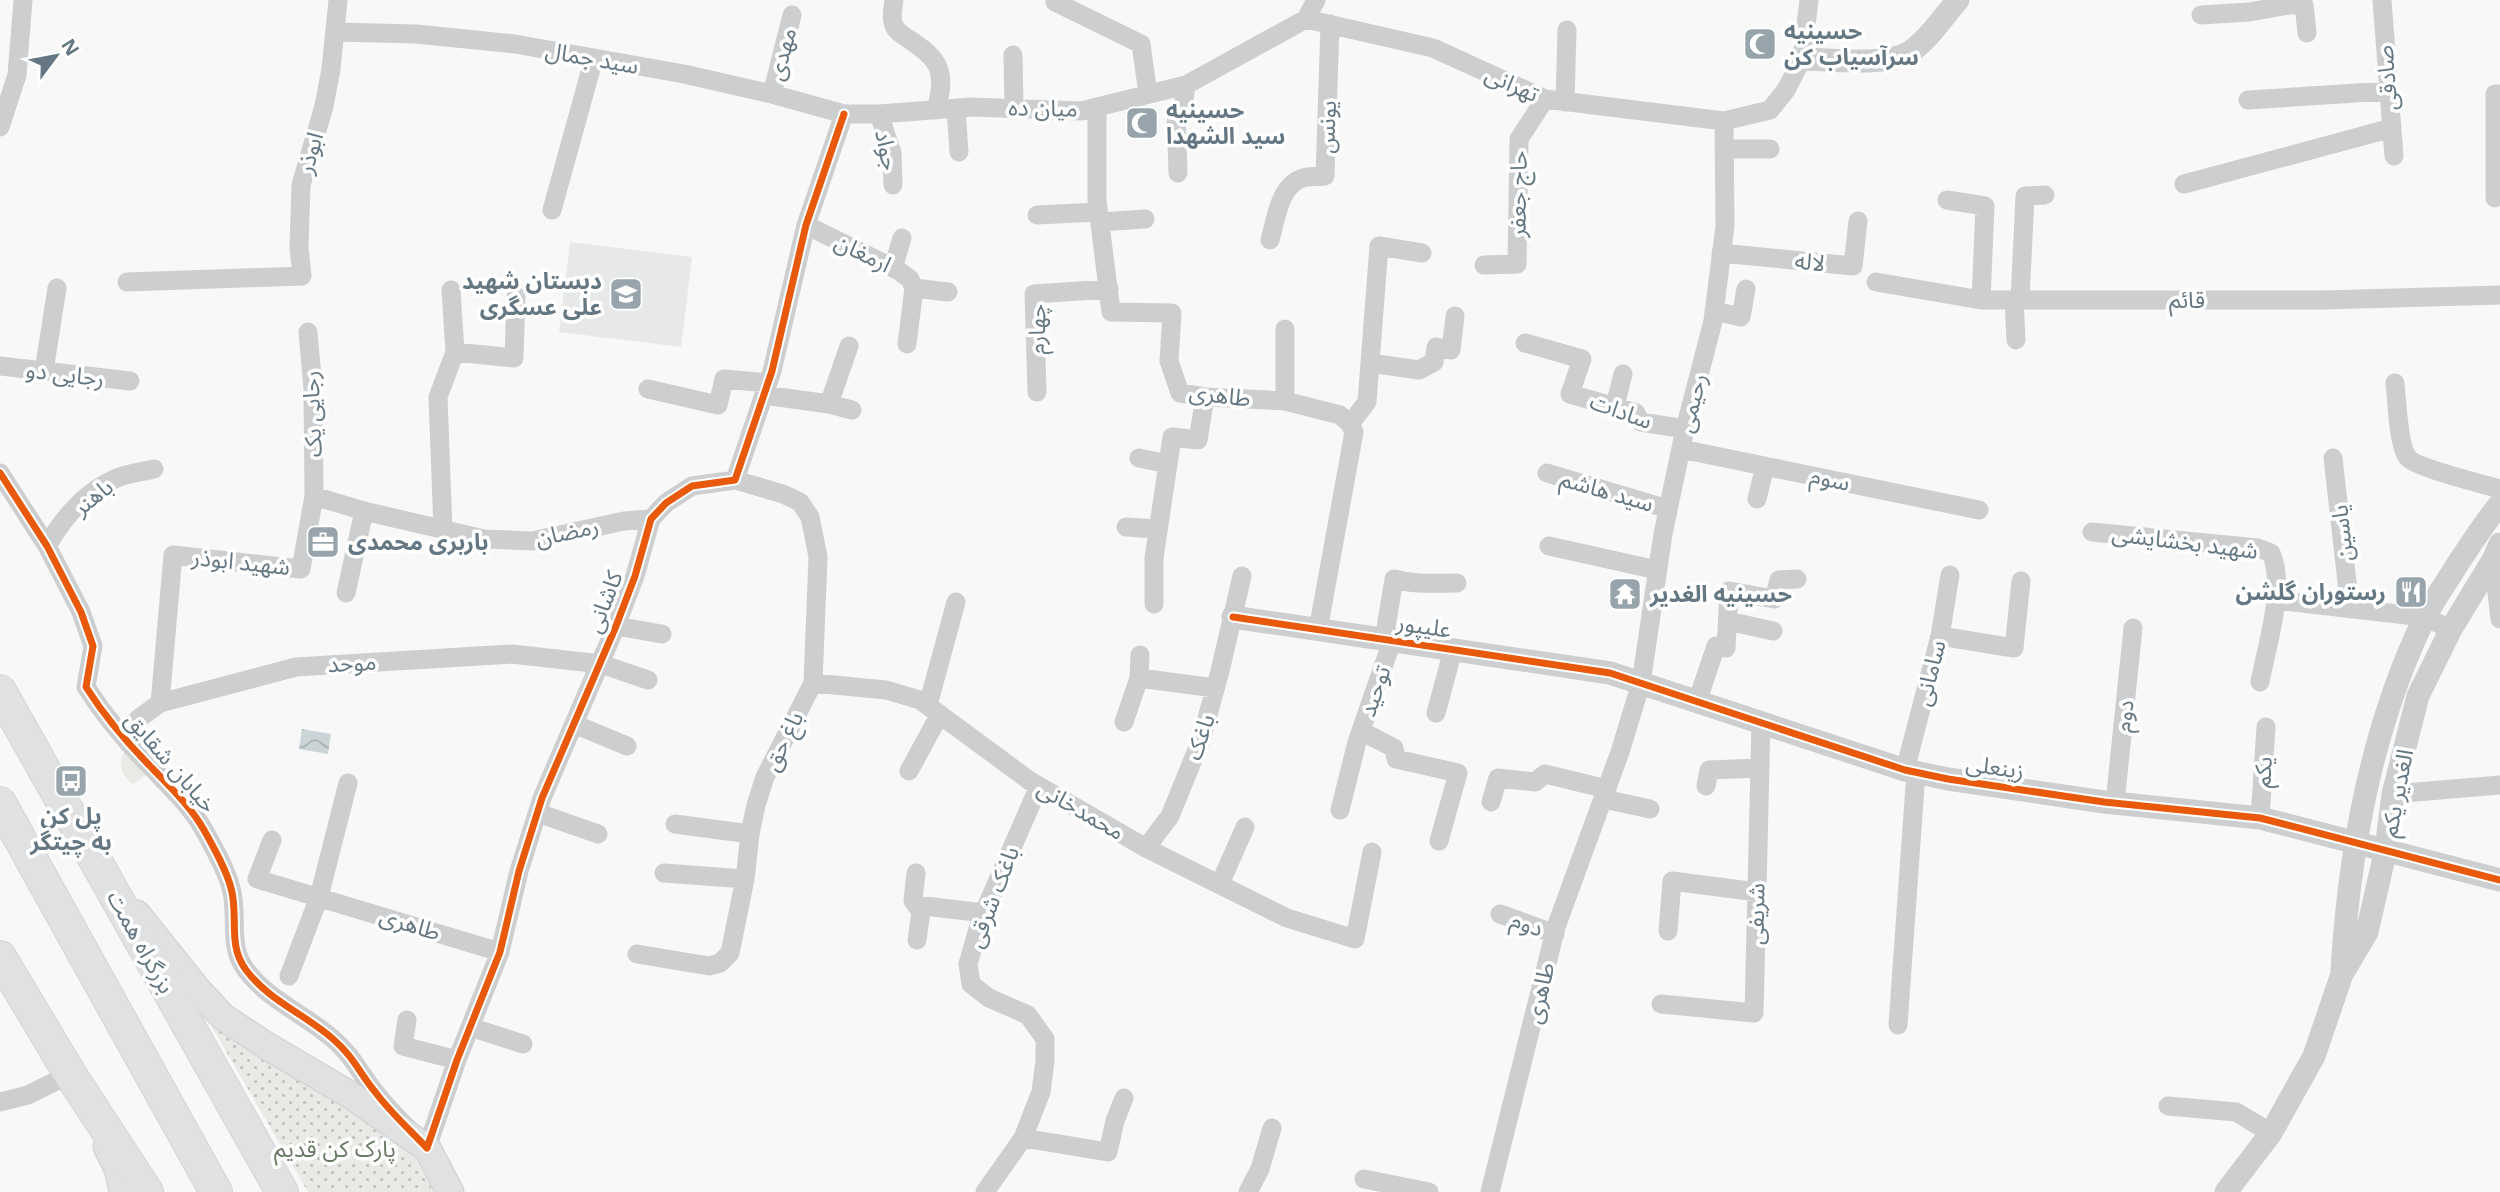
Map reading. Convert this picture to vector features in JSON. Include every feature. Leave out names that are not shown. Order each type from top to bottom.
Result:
[{"type":"highway","name":"بزرگراه همت","points":[[0,691],[282,1192]]},
{"type":"highway","points":[[0,803],[216,1192]]},
{"type":"highway","points":[[0,957],[69,1074],[148,1192]]},
{"type":"main road","points":[[95,860],[197,989],[223,1017],[352,1096],[427,1148],[450,1192]]},
{"type":"main road","points":[[69,1074],[118,1169],[123,1192]]},
{"type":"street","points":[[0,127],[17,75],[23,0]]},
{"type":"street","name":"ابوذر","points":[[127,282],[302,276],[299,247],[301,185],[324,106],[338,0]]},
{"type":"street","points":[[894,0],[893,24],[898,32],[925,49],[938,65],[943,86],[936,110]]},
{"type":"street","points":[[1056,0],[1055,2],[1079,7],[1141,44],[1148,94]]},
{"type":"street","points":[[1306,19],[1315,0]]},
{"type":"street","points":[[1724,121],[1770,110],[1786,90],[1802,59],[1809,0]]},
{"type":"street","points":[[1802,59],[1889,59],[1908,53],[1928,36],[1958,0]]},
{"type":"street","name":"صادقی","points":[[2382,0],[2394,156]]},
{"type":"street","points":[[2201,15],[2249,12],[2289,2],[2304,5],[2307,33]]},
{"type":"street","name":"مهدی","points":[[772,94],[792,15]]},
{"type":"street","name":"میان ده","points":[[844,114],[956,108],[1081,111],[1186,85],[1306,19]]},
{"type":"street","name":"تهرانی","points":[[1306,19],[1433,48],[1545,99],[1724,121]]},
{"type":"street","name":"یونس","points":[[1270,240],[1283,198],[1290,185],[1303,178],[1325,176],[1329,24]]},
{"type":"street","points":[[1565,102],[1567,30]]},
{"type":"street","name":"سید جمال","points":[[335,32],[416,34],[515,44],[684,74],[844,114]]},
{"type":"street","points":[[1013,55],[1014,108]]},
{"type":"street","points":[[552,210],[594,58]]},
{"type":"street","points":[[1178,173],[1176,111],[1183,106],[1186,85]]},
{"type":"street","points":[[2248,100],[2388,91]]},
{"type":"street","points":[[2496,198],[2495,94],[2500,94]]},
{"type":"street","name":"حاج جعفر","points":[[1484,265],[1517,264],[1519,139],[1545,99]]},
{"type":"street","name":"طاهری","points":[[1097,107],[1099,217],[1111,312],[1172,313],[1169,361],[1180,393],[1285,401],[1340,415],[1350,424]]},
{"type":"street","points":[[956,108],[959,152]]},
{"type":"street","points":[[650,519],[666,503],[692,486],[735,480],[766,389],[806,226],[844,114]]},
{"type":"street","name":"جواد","points":[[879,114],[892,153],[893,186]]},
{"type":"street","name":"رحیمی","points":[[1641,683],[1668,509],[1714,311],[1725,226],[1724,121]]},
{"type":"street","points":[[2184,184],[2392,128]]},
{"type":"street","points":[[1724,149],[1770,149]]},
{"type":"street","points":[[2015,340],[2025,196],[2045,195]]},
{"type":"street","points":[[1947,200],[1985,206],[1981,300]]},
{"type":"street","points":[[1037,215],[1145,219]]},
{"type":"street","name":"لاله","points":[[1721,253],[1853,266],[1858,221]]},
{"type":"street","name":"ارمغان","points":[[806,226],[892,268],[910,279],[914,288]]},
{"type":"street","points":[[892,268],[902,238]]},
{"type":"street","points":[[1318,630],[1354,432],[1350,424],[1367,402],[1379,246],[1422,253]]},
{"type":"street","name":"قائم","points":[[1876,282],[1981,300],[2324,300],[2500,295]]},
{"type":"street","points":[[44,371],[57,288]]},
{"type":"street","points":[[907,344],[914,288],[948,292]]},
{"type":"street","name":"چهارم","points":[[1037,392],[1034,294],[1109,289]]},
{"type":"street","points":[[1714,311],[1741,317],[1746,289]]},
{"type":"street","points":[[314,496],[443,530],[438,397],[455,352],[451,290]]},
{"type":"street","points":[[455,352],[514,358],[516,296]]},
{"type":"street","points":[[1370,363],[1419,370],[1434,362],[1436,347],[1451,350],[1455,316]]},
{"type":"street","points":[[1285,329],[1285,401]]},
{"type":"street","name":"رجایی یک","points":[[308,332],[313,389],[314,496]]},
{"type":"street","name":"سادات","points":[[1525,343],[1582,359],[1570,394],[1636,413],[1641,422],[1683,439]]},
{"type":"street","points":[[829,404],[849,346]]},
{"type":"street","name":"رجایی دو","points":[[0,366],[130,381]]},
{"type":"street","points":[[1615,406],[1623,374]]},
{"type":"street","points":[[648,389],[718,405],[724,379],[852,410]]},
{"type":"street","points":[[2395,383],[2403,447],[2408,458],[2421,465],[2500,489]]},
{"type":"street","points":[[1154,604],[1154,558],[1172,437],[1198,440],[1205,397]]},
{"type":"street","name":"سوم","points":[[1683,439],[1765,466],[1979,510]]},
{"type":"street","points":[[1139,458],[1168,464]]},
{"type":"street","name":"یاسین","points":[[2333,458],[2350,609]]},
{"type":"street","points":[[1757,499],[1765,466]]},
{"type":"street","name":"باهنر","points":[[47,546],[57,529],[84,498],[117,477],[154,469]]},
{"type":"street","name":"خیابان شقایق","points":[[0,473],[47,546],[81,612],[93,646],[86,687],[128,743],[173,790],[204,829],[231,887],[234,940],[244,969],[258,985],[314,1024],[341,1047],[363,1072],[374,1092],[427,1148]]},
{"type":"street","name":"سید هاشم","points":[[1547,474],[1668,509]]},
{"type":"street","name":"باغ حق","points":[[638,954],[709,966],[720,963],[730,953],[746,879],[756,804],[765,777],[813,683],[818,557],[810,517],[800,502],[783,494],[735,480]]},
{"type":"street","name":"شهید ابوذر","points":[[160,704],[173,555],[301,569],[314,496]]},
{"type":"street","points":[[2342,974],[2345,926],[2369,772],[2394,689],[2424,617],[2486,520],[2500,504]]},
{"type":"street","points":[[346,593],[364,511]]},
{"type":"street","name":"رمضان","points":[[443,530],[484,540],[532,541],[624,521],[650,519]]},
{"type":"street","name":"کاشانی","points":[[427,1148],[457,1060],[500,952],[519,871],[538,813],[616,626],[635,576],[650,519]]},
{"type":"street","points":[[1126,527],[1158,529]]},
{"type":"street","name":"شهید بخشایشی","points":[[2092,532],[2258,548],[2270,552],[2276,566],[2275,600],[2260,682]]},
{"type":"street","points":[[1549,546],[1657,570]]},
{"type":"street","points":[[2496,552],[2500,619]]},
{"type":"street","name":"الغدیر یکم","points":[[2226,1192],[2271,1133],[2314,1056],[2342,974],[2367,932],[2386,849],[2393,794],[2418,696],[2451,629],[2496,552]]},
{"type":"street","name":"سامانی","points":[[1898,1025],[1911,771],[1951,575]]},
{"type":"street","name":"باغک","points":[[1146,848],[1170,816],[1201,740],[1242,576]]},
{"type":"street","name":"توحید","points":[[1340,810],[1388,640],[1394,579],[1414,585],[1458,583]]},
{"type":"street","points":[[1698,702],[1716,646],[1726,648],[1729,591],[1774,599],[1779,580],[1797,579]]},
{"type":"street","points":[[1940,636],[2014,648],[2021,581]]},
{"type":"street","points":[[2275,600],[2424,617],[2451,629]]},
{"type":"street","points":[[909,771],[934,710],[956,602]]},
{"type":"street","name":"علیپور","points":[[1233,617],[1611,673]]},
{"type":"street","points":[[1728,621],[1773,631]]},
{"type":"street","points":[[616,626],[662,634]]},
{"type":"street","name":"دوم","points":[[2115,803],[2133,628]]},
{"type":"street","points":[[1436,713],[1452,650]]},
{"type":"street","name":"موحد","points":[[128,743],[138,719],[160,704],[296,667],[512,654],[601,664],[648,680]]},
{"type":"street","points":[[1124,722],[1139,678],[1140,655]]},
{"type":"street","name":"زینعلی","points":[[1611,673],[1911,771],[1948,779],[2115,803],[2260,818],[2500,880]]},
{"type":"street","points":[[1139,678],[1215,688]]},
{"type":"street","name":"محمدخانی","points":[[813,683],[886,690],[920,700],[1039,786],[1146,848],[1287,918],[1355,939],[1372,852]]},
{"type":"street","name":"طاهری","points":[[1490,1192],[1555,934],[1641,683]]},
{"type":"street","name":"شریفی","points":[[1661,1004],[1754,1013],[1761,723]]},
{"type":"street","points":[[574,724],[627,746]]},
{"type":"street","name":"یکم","points":[[2260,818],[2266,727]]},
{"type":"street","points":[[1359,736],[1394,748],[1396,759],[1458,774],[1439,841]]},
{"type":"street","points":[[1706,786],[1709,770],[1760,768]]},
{"type":"street","points":[[1491,802],[1498,778],[1535,782],[1545,774],[1650,809]]},
{"type":"street","points":[[289,976],[319,897],[348,783]]},
{"type":"street","points":[[2393,794],[2500,785]]},
{"type":"street","name":"باغک شرقی","points":[[1023,1138],[1041,1092],[1045,1039],[1028,1014],[989,998],[971,984],[968,964],[984,913],[1039,786]]},
{"type":"street","points":[[538,813],[598,834]]},
{"type":"street","points":[[674,824],[750,834]]},
{"type":"street","points":[[1220,884],[1245,827]]},
{"type":"street","name":"طاهری","points":[[272,840],[257,879],[500,952]]},
{"type":"street","points":[[664,873],[746,879]]},
{"type":"street","points":[[916,873],[913,901],[921,912],[918,940]]},
{"type":"street","points":[[1668,931],[1672,881],[1757,892]]},
{"type":"street","points":[[916,905],[984,913]]},
{"type":"street","name":"دوم","points":[[1500,914],[1555,934]]},
{"type":"street","points":[[407,1020],[402,1046],[457,1060]]},
{"type":"street","points":[[470,1027],[523,1044]]},
{"type":"street","points":[[0,1102],[28,1095],[69,1074]]},
{"type":"street","points":[[985,1192],[1023,1138],[1108,1152],[1124,1098]]},
{"type":"street","points":[[2168,1106],[2236,1112],[2271,1133]]},
{"type":"street","points":[[1248,1192],[1260,1169],[1272,1128]]},
{"type":"street","points":[[1364,1179],[1429,1192]]},
{"type":"shaded area","name":"دبستان شهید علی عسگری","points":[[570,242],[692,257],[681,347],[559,332]]},
{"type":"green space","points":[[126,749],[149,773],[133,784],[122,768],[123,753]]},
{"type":"green space","name":"پارک کن قدیم","points":[[195,998],[411,1151],[434,1192],[308,1192]]},
{"type":"water","points":[[302,729],[331,734],[328,754],[299,749]]},
{"type":"cycle path","points":[[0,473],[47,546],[81,612],[93,646],[86,687],[117,730],[193,813],[226,873],[233,899],[237,951],[246,970],[276,999],[322,1030],[340,1046],[370,1086],[427,1148],[457,1060],[500,952],[519,871],[542,798],[616,626],[635,576],[651,519],[666,503],[692,486],[735,480],[772,371],[806,225],[844,114]]},
{"type":"cycle path","points":[[1233,617],[1610,673],[1905,770],[2104,802],[2260,818],[2500,880]]},
{"type":"place","name":"حسینیه سرآسیاب کن","points":[[1760,44]]},
{"type":"place","name":"حسینیه سید الشهدا","points":[[1142,123]]},
{"type":"place","name":"دبستان شهید علی عسگری","points":[[626,294]]},
{"type":"place","name":"باربری محمدی","points":[[323,542]]},
{"type":"place","name":"رستوران گلشن","points":[[2411,592]]},
{"type":"place","name":"حسینیه الغدیر","points":[[1625,594]]},
{"type":"place","name":"پل کن به چیتگر","points":[[71,781]]}]
